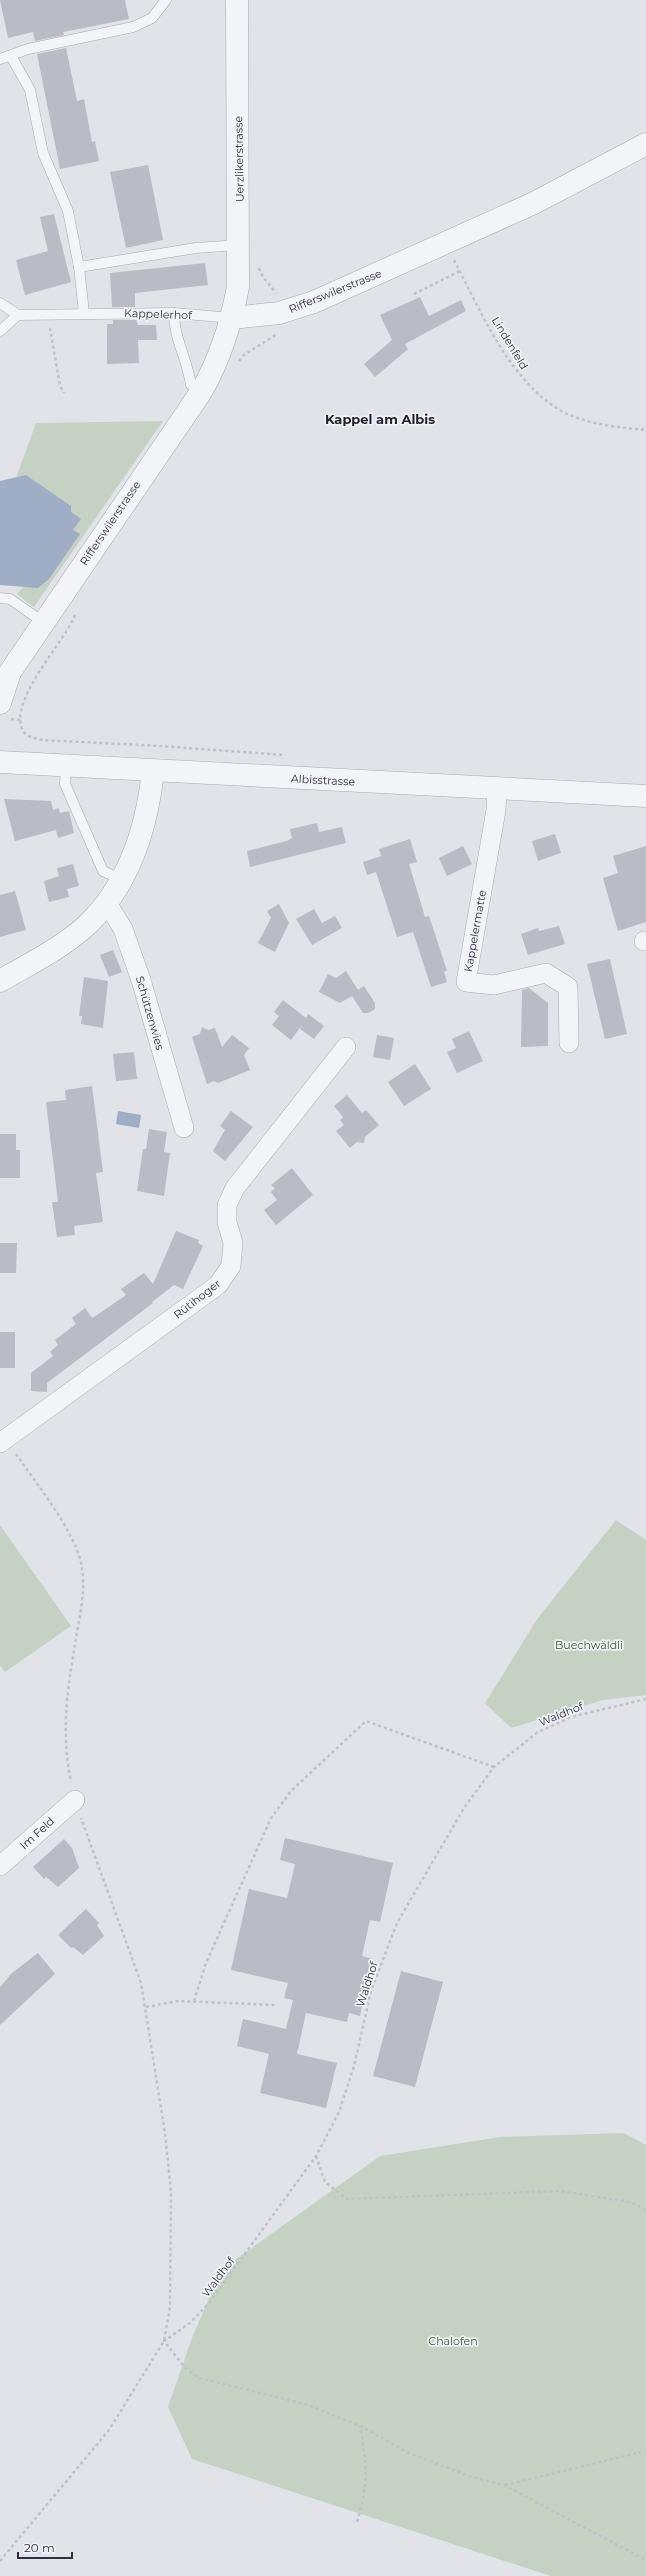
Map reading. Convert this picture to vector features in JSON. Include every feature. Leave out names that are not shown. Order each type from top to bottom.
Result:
[{"type":"street","name":"Uerzlikerstrasse","points":[[232,318],[238,287],[239,245],[237,0]]},
{"type":"street","name":"Rifferswilerstrasse","points":[[0,703],[10,672],[201,392],[221,350],[232,318],[279,313],[314,302],[527,206],[646,144]]},
{"type":"street","name":"Albisstrasse","points":[[0,762],[646,796]]},
{"type":"street","points":[[0,981],[62,945],[87,925],[107,902],[138,847],[153,770]]},
{"type":"street","name":"Kappelermatte","points":[[496,789],[496,810],[466,982],[494,985],[546,973],[568,987],[569,1043]]},
{"type":"street","name":"Schützenwies","points":[[107,902],[122,929],[141,980],[184,1128]]},
{"type":"street","name":"Rütihoger","points":[[2,1437],[218,1285],[232,1266],[233,1243],[227,1222],[227,1205],[235,1188],[346,1047]]},
{"type":"street","name":"Im Feld","points":[[0,1866],[74,1800]]},
{"type":"lane","points":[[0,59],[28,49],[134,27],[152,18],[166,0]]},
{"type":"lane","points":[[11,56],[30,90],[43,153],[68,211],[79,267],[84,313]]},
{"type":"lane","points":[[79,267],[196,248],[239,245]]},
{"type":"lane","points":[[0,303],[18,315],[0,331]]},
{"type":"lane","name":"Kappelerhof","points":[[18,315],[50,313],[174,313],[232,318]]},
{"type":"lane","points":[[174,313],[174,331],[184,353],[191,385],[201,392]]},
{"type":"lane","points":[[0,598],[10,599],[43,622]]},
{"type":"lane","points":[[66,765],[65,784],[103,871],[120,879]]},
{"type":"path","name":"Lindenfeld","points":[[452,257],[517,373],[542,397],[566,413],[593,423],[646,430]]},
{"type":"path","points":[[414,294],[460,271]]},
{"type":"path","points":[[50,313],[50,336],[60,386],[64,392]]},
{"type":"path","points":[[237,364],[244,355],[282,332]]},
{"type":"path","points":[[68,629],[33,681],[25,699],[20,720],[22,730],[30,737],[43,740],[160,746]]},
{"type":"path","points":[[0,2561],[109,2430],[164,2341],[170,2307],[171,2192],[165,2133],[141,1983],[74,1800],[69,1772],[65,1718],[67,1689],[82,1598],[81,1562],[74,1540],[2,1437]]},
{"type":"path","name":"Waldhof","points":[[164,2341],[190,2323],[209,2302],[316,2156],[339,2112],[354,2066],[371,1991],[397,1923],[464,1808],[494,1767],[538,1732],[571,1717],[646,1699]]},
{"type":"path","points":[[194,2001],[206,1963],[271,1818],[291,1791],[366,1722],[494,1767]]},
{"type":"path","points":[[146,2007],[178,2001],[276,2005]]},
{"type":"path","points":[[316,2156],[325,2182],[348,2199],[560,2191],[630,2202],[646,2210]]},
{"type":"path","points":[[164,2341],[185,2368],[198,2378],[305,2404],[360,2426],[409,2453],[472,2477],[504,2485],[646,2560]]},
{"type":"path","points":[[357,2522],[366,2485],[367,2466],[360,2426]]},
{"type":"path","points":[[504,2485],[646,2451]]},
{"type":"green space","points":[[163,421],[34,607],[17,594],[72,532],[16,478],[36,423]]},
{"type":"green space","name":"Buechwäldli","points":[[616,1520],[646,1540],[646,1695],[603,1700],[511,1728],[485,1703],[538,1618]]},
{"type":"green space","points":[[0,1525],[71,1626],[5,1672],[0,1665]]},
{"type":"green space","name":"Chalofen","points":[[624,2133],[646,2145],[646,2576],[551,2576],[192,2459],[168,2407],[192,2338],[221,2270],[380,2156],[500,2137]]},
{"type":"water","points":[[26,475],[71,506],[71,512],[81,519],[73,530],[80,534],[49,579],[38,588],[0,585],[0,481]]},
{"type":"water","points":[[118,1111],[141,1115],[139,1128],[116,1124]]},
{"type":"building","points":[[0,0],[125,0],[129,19],[63,32],[64,35],[35,41],[33,32],[8,38]]},
{"type":"building","points":[[66,48],[77,101],[84,99],[92,142],[95,141],[99,161],[60,169],[37,54]]},
{"type":"building","points":[[148,165],[163,240],[126,248],[110,172]]},
{"type":"building","points":[[54,214],[71,282],[25,295],[16,260],[48,251],[40,217]]},
{"type":"building","points":[[205,263],[208,285],[135,293],[135,307],[112,307],[110,273]]},
{"type":"building","points":[[420,297],[429,316],[461,300],[466,311],[405,344],[408,349],[375,377],[364,364],[392,340],[380,315]]},
{"type":"building","points":[[113,320],[136,320],[138,325],[156,325],[157,340],[138,340],[139,363],[107,364],[107,324],[113,324]]},
{"type":"building","points":[[4,799],[51,801],[53,810],[59,808],[60,813],[69,811],[74,833],[58,838],[56,830],[15,841]]},
{"type":"building","points":[[317,823],[319,832],[342,827],[346,843],[250,867],[247,851],[287,841],[292,838],[290,829]]},
{"type":"building","points":[[555,834],[561,853],[538,861],[532,841]]},
{"type":"building","points":[[410,839],[417,862],[409,864],[425,917],[429,916],[447,971],[444,971],[447,982],[431,987],[413,932],[397,937],[376,872],[367,875],[363,862],[381,856],[379,849]]},
{"type":"building","points":[[463,846],[472,864],[447,876],[439,858]]},
{"type":"building","points":[[646,846],[646,922],[618,931],[603,878],[618,873],[613,856]]},
{"type":"building","points":[[73,864],[79,886],[67,889],[69,897],[49,902],[44,881],[59,876],[57,868]]},
{"type":"building","points":[[15,891],[26,930],[0,937],[0,895]]},
{"type":"building","points":[[279,904],[289,923],[275,952],[258,943],[271,918],[267,911]]},
{"type":"building","points":[[314,909],[322,923],[335,916],[342,928],[312,945],[296,919]]},
{"type":"building","points":[[559,926],[565,944],[528,955],[521,934],[538,928],[539,931]]},
{"type":"building","points":[[113,950],[122,972],[109,977],[100,955]]},
{"type":"building","points":[[610,959],[627,1034],[605,1039],[587,964]]},
{"type":"building","points":[[346,971],[358,990],[364,986],[375,1003],[375,1009],[368,1013],[363,1013],[352,996],[340,1003],[319,992],[328,974],[336,978]]},
{"type":"building","points":[[84,977],[108,981],[103,1028],[81,1024],[82,1016],[79,1016]]},
{"type":"building","points":[[529,988],[548,1003],[548,1046],[521,1047],[522,990]]},
{"type":"building","points":[[283,1000],[306,1018],[308,1014],[324,1026],[314,1039],[300,1029],[302,1025],[291,1040],[272,1025],[279,1016],[274,1012]]},
{"type":"building","points":[[202,1027],[208,1030],[215,1028],[222,1047],[232,1035],[249,1048],[244,1055],[250,1070],[218,1083],[214,1081],[207,1084],[192,1037],[200,1034]]},
{"type":"building","points":[[469,1031],[483,1061],[457,1073],[447,1052],[456,1048],[452,1039]]},
{"type":"building","points":[[377,1035],[394,1038],[390,1060],[373,1057]]},
{"type":"building","points":[[134,1052],[137,1079],[116,1081],[113,1054]]},
{"type":"building","points":[[415,1064],[431,1089],[404,1106],[388,1082]]},
{"type":"building","points":[[92,1086],[103,1172],[96,1173],[103,1222],[74,1226],[75,1235],[57,1237],[52,1202],[58,1202],[46,1102],[66,1100],[65,1090]]},
{"type":"building","points":[[347,1095],[362,1113],[366,1110],[379,1125],[365,1137],[364,1143],[357,1142],[350,1148],[336,1131],[344,1125],[340,1120],[343,1117],[334,1106]]},
{"type":"building","points":[[231,1111],[253,1127],[225,1161],[213,1151],[225,1130],[220,1126]]},
{"type":"building","points":[[149,1129],[167,1132],[164,1152],[170,1153],[164,1196],[137,1191],[143,1149],[146,1149]]},
{"type":"building","points":[[0,1134],[16,1134],[16,1150],[20,1150],[20,1178],[0,1178]]},
{"type":"building","points":[[292,1168],[313,1195],[276,1225],[264,1210],[277,1200],[271,1192],[275,1188],[271,1185]]},
{"type":"building","points":[[176,1231],[199,1240],[198,1243],[203,1246],[183,1289],[174,1285],[152,1302],[153,1303],[47,1383],[47,1392],[31,1391],[31,1373],[53,1356],[50,1352],[58,1345],[55,1340],[76,1324],[72,1318],[85,1308],[92,1318],[126,1295],[121,1289],[144,1273],[153,1284]]},
{"type":"building","points":[[0,1243],[17,1243],[16,1273],[0,1273]]},
{"type":"building","points":[[0,1332],[15,1332],[15,1368],[0,1368]]},
{"type":"building","points":[[285,1838],[393,1863],[380,1922],[370,1920],[362,1956],[372,1959],[360,2016],[349,2013],[347,2022],[306,2013],[297,2054],[337,2063],[326,2108],[260,2093],[269,2054],[237,2046],[243,2019],[286,2029],[293,2000],[284,1998],[288,1983],[231,1970],[249,1889],[287,1898],[295,1864],[280,1860]]},
{"type":"building","points":[[64,1839],[72,1848],[79,1868],[58,1887],[46,1877],[44,1879],[33,1867]]},
{"type":"building","points":[[86,1909],[99,1923],[97,1925],[104,1936],[83,1955],[73,1947],[71,1948],[58,1935]]},
{"type":"building","points":[[38,1953],[55,1974],[0,2025],[0,1987],[12,1973]]},
{"type":"building","points":[[401,1971],[443,1982],[415,2087],[373,2076]]},
{"type":"district","name":"Kappel am Albis","points":[[380,419]]}]
